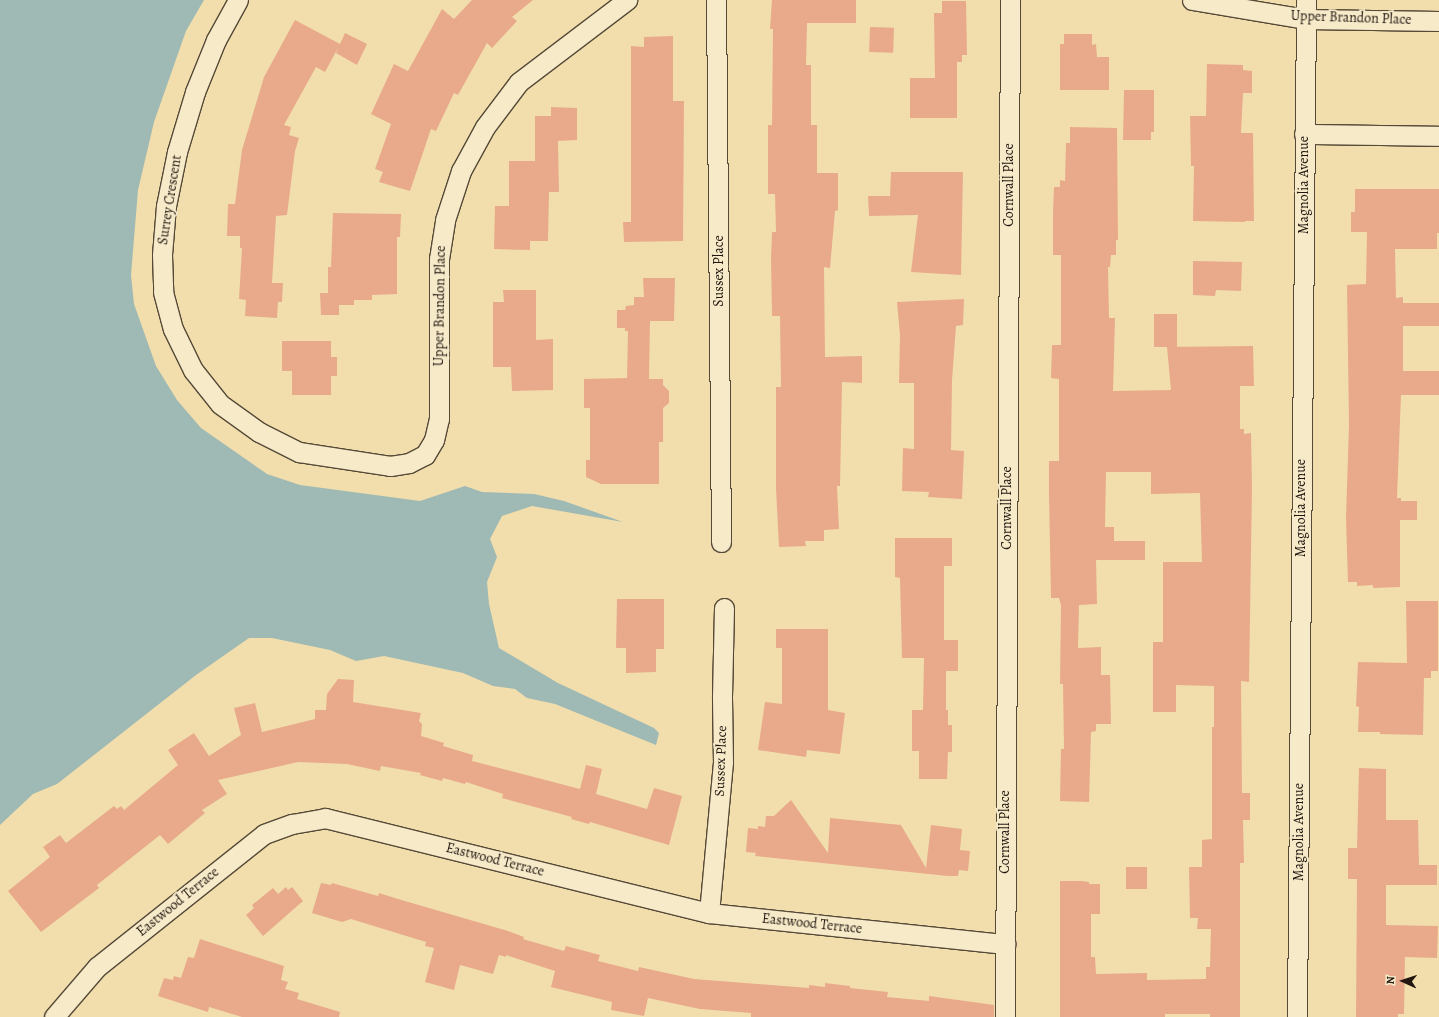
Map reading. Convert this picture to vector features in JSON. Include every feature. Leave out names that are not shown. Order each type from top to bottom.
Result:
[{"type":"street","name":"Surrey Crescent","points":[[238,0],[216,40],[195,92],[177,152],[168,198],[162,255],[163,284],[173,329],[193,370],[220,404],[260,432],[299,452],[390,466]]},
{"type":"street","name":"Upper Brandon Place","points":[[390,466],[409,463],[425,455],[434,440],[439,419],[439,259],[444,220],[461,171],[485,127],[519,82],[627,0]]},
{"type":"street","name":"Sussex Place","points":[[716,0],[720,542]]},
{"type":"street","name":"Cornwall Place","points":[[1005,1017],[1010,0]]},
{"type":"street","name":"Upper Brandon Place","points":[[1192,0],[1306,19],[1439,21]]},
{"type":"street","name":"Magnolia Avenue","points":[[1297,1017],[1306,0]]},
{"type":"street","points":[[1304,134],[1439,136]]},
{"type":"street","name":"Sussex Place","points":[[710,913],[723,762],[722,696],[724,608]]},
{"type":"street","name":"Eastwood Terrace","points":[[54,1017],[97,968],[172,905],[264,834],[292,824],[325,818],[710,913],[1005,944]]},
{"type":"water","points":[[0,0],[204,0],[186,31],[154,122],[138,190],[131,275],[134,304],[156,366],[177,400],[201,428],[267,474],[300,485],[420,501],[465,486],[482,492],[534,494],[564,501],[623,522],[532,506],[502,516],[490,539],[497,557],[487,582],[489,604],[499,648],[558,683],[654,728],[659,733],[656,745],[555,704],[527,698],[515,689],[493,686],[463,673],[384,656],[356,661],[330,650],[272,638],[249,638],[196,675],[57,784],[33,794],[0,825]]},
{"type":"building","points":[[472,0],[533,0],[512,17],[517,21],[492,48],[487,43],[458,95],[454,93],[436,131],[431,129],[410,191],[379,182],[383,172],[375,169],[391,124],[371,114],[394,64],[408,71],[442,9],[454,19]]},
{"type":"building","points":[[772,0],[856,0],[856,23],[807,23],[806,65],[811,65],[811,125],[817,125],[817,173],[838,173],[838,210],[835,211],[830,268],[824,267],[825,357],[862,356],[862,383],[842,382],[840,486],[837,486],[839,529],[824,530],[824,541],[805,541],[806,546],[779,547],[776,489],[776,387],[781,387],[780,316],[772,316],[771,259],[772,232],[776,232],[775,194],[768,194],[768,125],[772,125],[773,29],[770,29]]},
{"type":"building","points":[[942,1],[966,1],[967,55],[962,55],[962,62],[957,62],[957,118],[910,118],[910,78],[935,78],[934,13],[942,13]]},
{"type":"building","points":[[295,20],[340,44],[345,33],[367,44],[357,65],[336,53],[338,48],[325,72],[316,67],[284,125],[291,127],[289,135],[299,138],[295,151],[287,215],[276,216],[272,283],[283,283],[282,302],[278,302],[277,318],[245,316],[246,300],[239,299],[242,248],[240,248],[240,236],[227,236],[228,204],[235,204],[242,150],[264,77]]},
{"type":"building","points":[[870,27],[894,28],[893,53],[869,52]]},
{"type":"building","points":[[1064,34],[1092,34],[1092,45],[1096,44],[1097,57],[1109,57],[1109,90],[1060,90],[1060,44],[1064,44]]},
{"type":"building","points":[[673,36],[673,101],[684,101],[683,241],[624,242],[623,222],[631,222],[631,46],[644,47],[644,37]]},
{"type":"building","points":[[1207,64],[1243,65],[1243,70],[1252,71],[1252,93],[1243,93],[1241,133],[1253,133],[1254,221],[1193,221],[1194,166],[1191,166],[1190,116],[1206,116]]},
{"type":"building","points":[[1124,90],[1154,90],[1154,132],[1151,132],[1151,140],[1123,140]]},
{"type":"building","points":[[551,107],[577,108],[577,140],[558,141],[559,192],[549,192],[548,241],[530,241],[530,250],[494,249],[495,206],[509,206],[509,161],[535,161],[535,116],[551,116]]},
{"type":"building","points":[[1070,127],[1117,128],[1118,240],[1116,240],[1116,255],[1111,255],[1110,267],[1108,267],[1109,318],[1115,318],[1113,391],[1171,390],[1167,347],[1253,346],[1254,386],[1240,386],[1240,429],[1244,429],[1244,434],[1251,433],[1252,488],[1249,682],[1241,681],[1242,793],[1250,793],[1250,820],[1243,820],[1244,863],[1240,863],[1240,1017],[1210,1017],[1210,1014],[1165,1014],[1165,1017],[1060,1017],[1060,881],[1081,881],[1089,882],[1089,884],[1100,884],[1100,914],[1091,914],[1091,957],[1095,957],[1096,974],[1147,973],[1147,980],[1206,979],[1206,967],[1210,967],[1211,929],[1197,929],[1198,918],[1190,918],[1189,867],[1202,867],[1202,840],[1212,839],[1212,727],[1214,727],[1214,686],[1176,685],[1176,712],[1153,712],[1153,642],[1163,642],[1163,562],[1202,562],[1200,493],[1151,494],[1151,472],[1106,472],[1105,527],[1114,527],[1114,541],[1145,541],[1145,560],[1096,560],[1097,604],[1079,605],[1078,648],[1101,647],[1101,675],[1110,675],[1111,724],[1096,724],[1096,731],[1091,732],[1089,802],[1060,801],[1061,749],[1064,749],[1063,684],[1060,684],[1061,605],[1059,598],[1051,598],[1049,461],[1059,461],[1059,379],[1051,378],[1052,345],[1061,345],[1061,255],[1053,255],[1054,187],[1060,187],[1060,180],[1065,181],[1066,143],[1070,143]]},
{"type":"building","points":[[891,172],[963,172],[961,275],[911,272],[918,215],[869,216],[868,196],[890,196]]},
{"type":"building","points":[[1355,189],[1439,189],[1439,233],[1437,233],[1437,249],[1395,249],[1396,298],[1403,297],[1403,303],[1439,303],[1439,326],[1403,326],[1403,371],[1439,371],[1439,395],[1401,395],[1397,498],[1401,498],[1401,501],[1417,501],[1417,520],[1400,520],[1400,587],[1373,588],[1373,585],[1357,586],[1357,582],[1348,582],[1346,518],[1349,425],[1347,285],[1366,284],[1367,232],[1351,232],[1351,212],[1355,212]]},
{"type":"building","points":[[333,213],[401,214],[400,237],[397,237],[397,294],[372,295],[372,300],[354,300],[354,305],[339,305],[339,315],[321,315],[320,293],[328,293],[328,267],[331,267]]},
{"type":"building","points":[[1193,261],[1242,262],[1241,291],[1216,290],[1215,296],[1193,295]]},
{"type":"building","points":[[643,278],[675,278],[674,321],[650,321],[649,379],[663,379],[663,385],[669,391],[669,403],[663,408],[663,442],[659,442],[659,484],[601,484],[586,477],[586,460],[590,460],[590,408],[584,408],[584,379],[627,378],[628,331],[625,331],[625,328],[617,328],[617,310],[625,310],[626,306],[634,305],[634,297],[644,297]]},
{"type":"building","points":[[503,290],[536,290],[536,340],[553,339],[553,390],[512,391],[511,367],[493,367],[493,302],[504,302]]},
{"type":"building","points":[[964,299],[963,325],[956,326],[952,380],[951,450],[964,451],[962,499],[928,497],[929,492],[902,491],[903,448],[914,449],[914,383],[899,383],[900,335],[897,302]]},
{"type":"building","points":[[1154,314],[1177,314],[1177,347],[1154,347]]},
{"type":"building","points":[[282,341],[331,341],[331,357],[337,357],[337,376],[331,376],[331,395],[292,395],[292,371],[282,371]]},
{"type":"building","points":[[895,538],[952,538],[952,566],[944,566],[944,640],[958,640],[958,671],[946,671],[946,710],[948,710],[948,725],[952,725],[952,752],[948,752],[947,779],[919,779],[919,751],[912,751],[912,710],[923,710],[924,658],[902,658],[900,578],[895,577]]},
{"type":"building","points":[[617,599],[664,599],[664,649],[656,649],[656,672],[626,673],[626,648],[616,648]]},
{"type":"building","points":[[1406,601],[1438,601],[1438,671],[1431,671],[1431,678],[1424,678],[1423,735],[1358,732],[1359,707],[1356,706],[1358,662],[1407,663]]},
{"type":"building","points":[[776,629],[828,629],[828,710],[845,713],[840,754],[807,750],[806,757],[758,750],[765,702],[782,704],[782,648],[776,648]]},
{"type":"building","points":[[338,679],[354,680],[353,702],[421,713],[419,721],[422,724],[421,736],[444,743],[443,746],[473,755],[472,761],[580,789],[586,765],[602,769],[596,794],[647,809],[654,788],[682,796],[669,845],[590,822],[589,824],[571,819],[572,817],[502,798],[503,794],[466,782],[465,784],[443,778],[442,781],[420,775],[421,773],[381,766],[380,771],[347,764],[298,762],[218,780],[227,794],[202,810],[205,813],[168,844],[160,835],[97,885],[99,888],[41,932],[8,891],[50,857],[43,847],[60,835],[66,843],[114,806],[117,809],[121,806],[124,810],[178,765],[168,750],[194,733],[209,756],[241,735],[234,708],[255,703],[262,732],[315,719],[315,710],[326,710],[327,694]]},
{"type":"building","points":[[1359,768],[1386,769],[1386,820],[1418,820],[1419,865],[1437,865],[1437,885],[1386,885],[1386,925],[1438,926],[1437,958],[1405,957],[1404,1014],[1398,1014],[1398,1017],[1356,1017],[1357,879],[1348,879],[1348,848],[1357,848]]},
{"type":"building","points":[[791,800],[828,853],[830,818],[901,825],[926,868],[931,825],[962,829],[960,850],[970,851],[968,871],[959,870],[958,876],[948,876],[755,856],[756,853],[746,852],[748,828],[758,829],[758,826],[765,827],[766,816],[774,816]]},
{"type":"building","points":[[1126,867],[1147,867],[1147,889],[1126,889]]},
{"type":"building","points":[[321,883],[331,885],[332,883],[378,896],[379,893],[508,931],[524,937],[523,939],[564,951],[566,946],[600,955],[598,961],[638,971],[639,967],[694,979],[809,988],[809,985],[825,987],[825,983],[850,986],[850,988],[888,992],[887,997],[929,1001],[929,996],[994,1005],[994,1017],[751,1017],[751,1013],[700,1009],[648,998],[644,1016],[611,1010],[612,1002],[551,987],[555,971],[506,955],[506,957],[499,955],[493,974],[460,965],[454,990],[425,982],[434,948],[425,946],[426,942],[351,919],[342,922],[312,913]]},
{"type":"building","points":[[286,887],[288,890],[292,887],[303,901],[263,936],[246,915],[254,908],[252,905],[273,888],[278,894]]},
{"type":"building","points":[[200,939],[284,966],[281,980],[288,982],[285,989],[299,993],[297,999],[340,1012],[339,1017],[242,1017],[209,1007],[208,1012],[158,996],[164,978],[173,980],[174,976],[181,978],[188,957],[194,958]]}]
